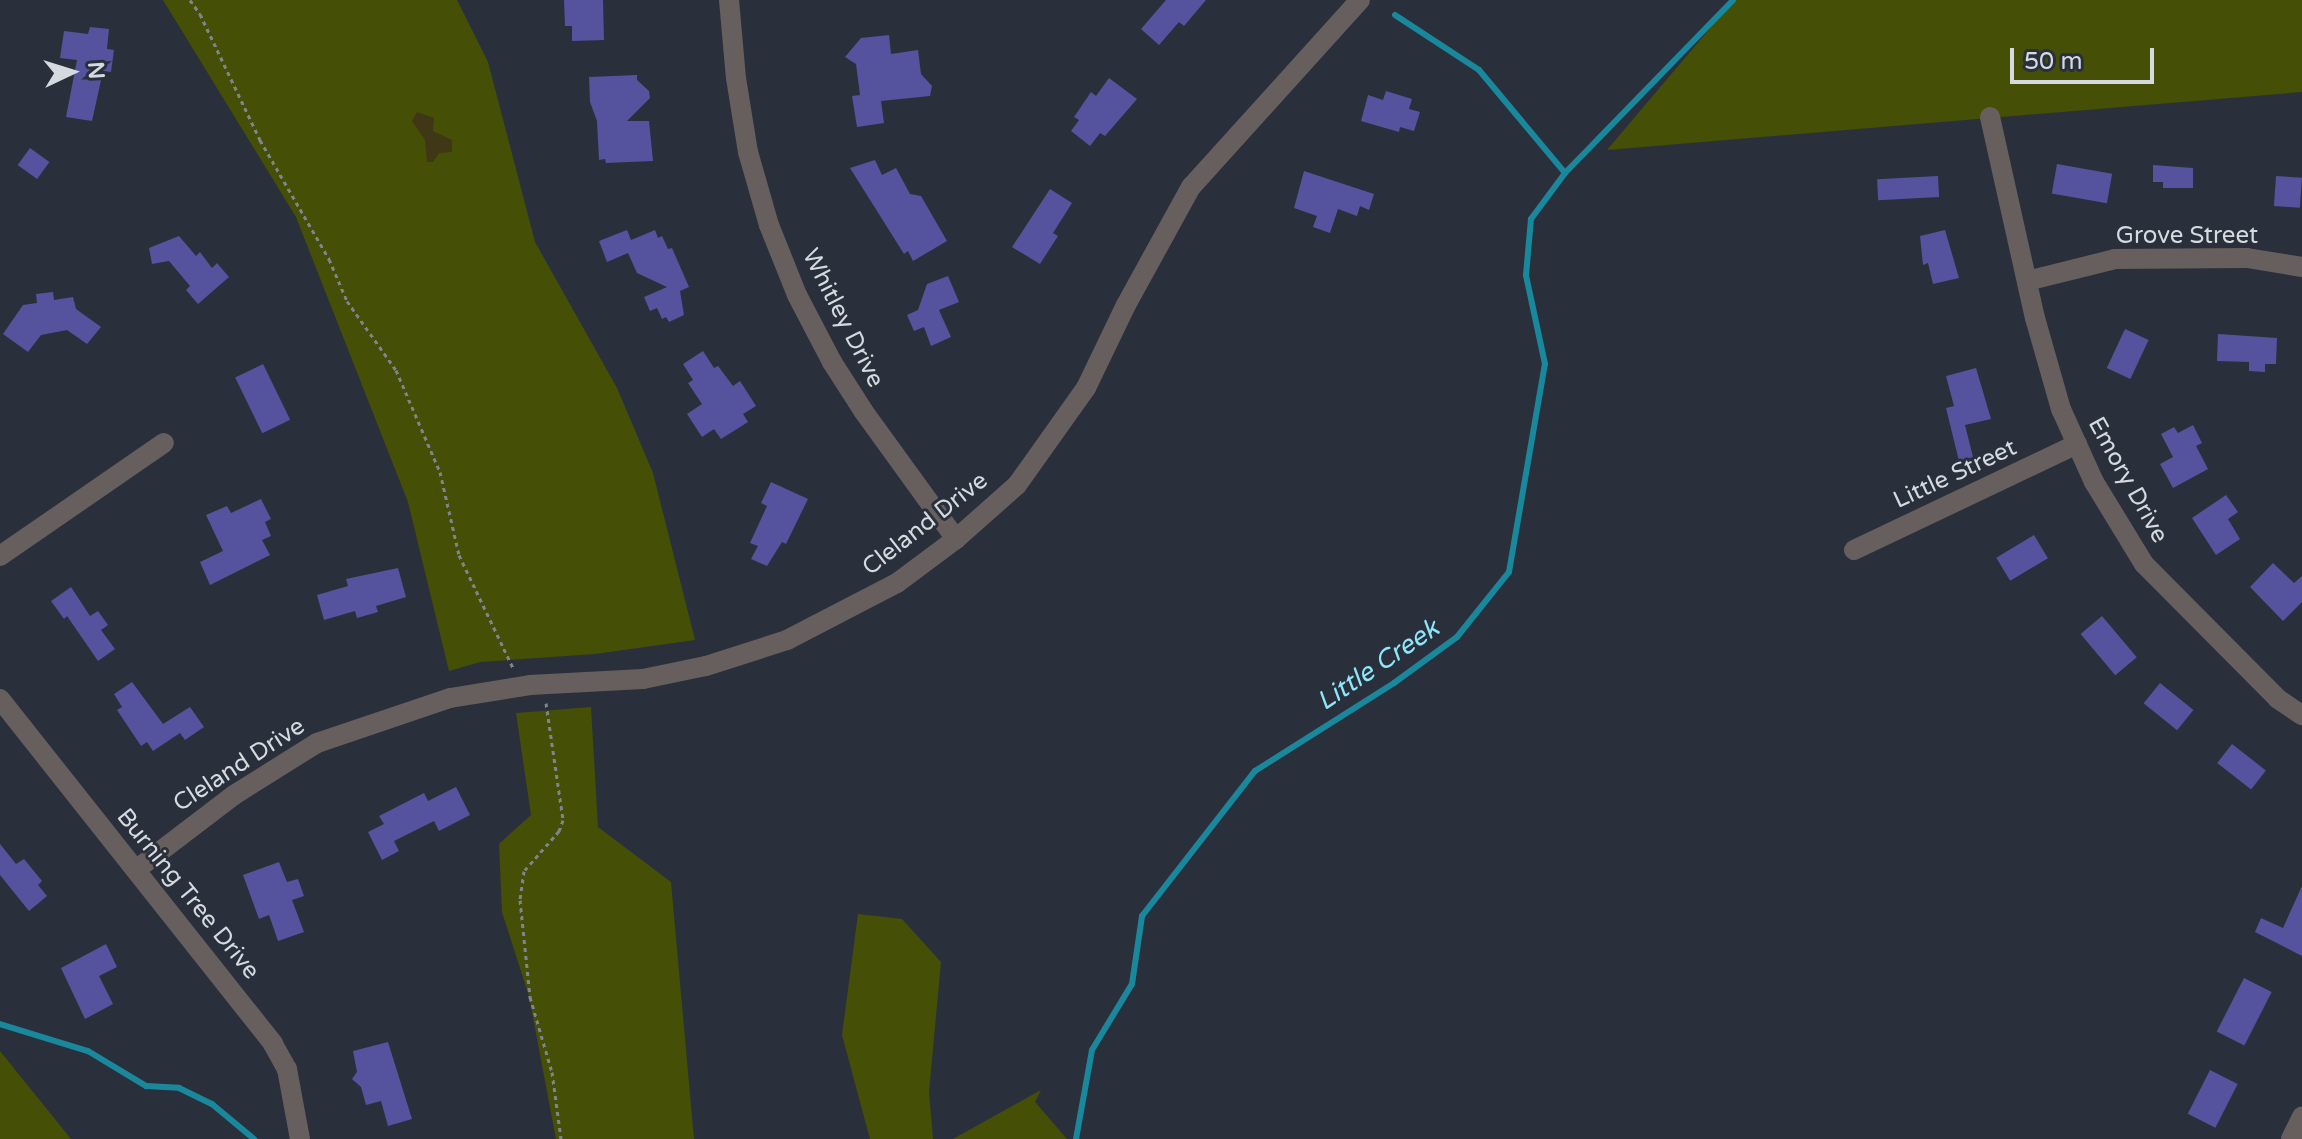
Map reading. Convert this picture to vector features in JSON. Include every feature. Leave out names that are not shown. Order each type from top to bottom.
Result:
[{"type":"street","name":"Whitley Drive","points":[[729,0],[736,78],[748,152],[769,225],[797,295],[864,412],[956,539]]},
{"type":"street","name":"Cleland Drive","points":[[137,869],[234,795],[317,743],[450,698],[530,685],[643,679],[706,666],[774,645],[843,614],[897,583],[956,539],[1017,485],[1054,438],[1086,388],[1126,305],[1191,187],[1360,0]]},
{"type":"street","name":"Emory Drive","points":[[1990,117],[2027,281],[2061,409],[2094,482],[2144,564],[2266,689],[2302,715]]},
{"type":"street","name":"Grove Street","points":[[2027,281],[2129,259],[2247,258],[2302,267]]},
{"type":"street","points":[[0,556],[164,443]]},
{"type":"street","name":"Little Street","points":[[1854,550],[2077,444]]},
{"type":"street","name":"Burning Tree Drive","points":[[0,699],[273,1044],[287,1069],[300,1139]]},
{"type":"street","points":[[2291,1139],[2302,1116]]},
{"type":"path","points":[[190,0],[200,14],[260,140],[329,259],[347,301],[382,347],[403,384],[440,472],[459,555],[515,673]]},
{"type":"path","points":[[545,697],[563,820],[559,831],[524,871],[520,900],[530,997],[552,1072],[561,1139]]},
{"type":"green space","points":[[163,0],[457,0],[488,62],[535,242],[617,388],[653,473],[695,640],[595,654],[480,662],[449,671],[408,502],[296,217]]},
{"type":"green space","points":[[1734,0],[2302,0],[2302,92],[1607,150]]},
{"type":"green space","points":[[591,707],[598,827],[671,882],[694,1139],[556,1139],[529,996],[502,912],[499,844],[531,815],[516,713]]},
{"type":"green space","points":[[858,914],[902,919],[941,962],[929,1092],[933,1139],[870,1139],[842,1035]]},
{"type":"green space","points":[[0,1051],[71,1139],[0,1139]]},
{"type":"green space","points":[[1041,1090],[1035,1102],[1067,1139],[953,1139]]},
{"type":"sand","points":[[417,112],[434,118],[433,131],[452,140],[452,152],[439,153],[433,162],[427,162],[425,140],[412,121]]},
{"type":"building","points":[[564,0],[603,0],[604,40],[572,41],[572,26],[565,26]]},
{"type":"building","points":[[1166,0],[1206,0],[1184,26],[1179,22],[1159,45],[1141,29]]},
{"type":"building","points":[[90,27],[109,29],[107,49],[114,50],[111,72],[103,71],[92,121],[66,117],[77,60],[60,58],[64,31],[88,34]]},
{"type":"building","points":[[889,35],[891,54],[918,50],[921,74],[932,86],[930,96],[881,101],[884,123],[857,127],[852,96],[860,95],[856,64],[845,57],[861,38]]},
{"type":"building","points":[[637,75],[637,80],[649,91],[650,98],[627,121],[649,121],[653,161],[606,163],[605,159],[599,160],[597,121],[590,102],[589,77]]},
{"type":"building","points":[[1109,78],[1137,99],[1105,136],[1100,133],[1090,146],[1071,131],[1079,120],[1074,117],[1091,92],[1096,96]]},
{"type":"building","points":[[1386,91],[1412,99],[1409,109],[1420,112],[1414,131],[1400,127],[1399,132],[1361,121],[1368,95],[1383,100]]},
{"type":"building","points":[[30,148],[49,162],[37,179],[18,165]]},
{"type":"building","points":[[875,160],[882,175],[896,168],[910,194],[921,196],[947,241],[913,261],[908,251],[904,254],[850,168]]},
{"type":"building","points":[[2057,164],[2112,174],[2107,203],[2052,194]]},
{"type":"building","points":[[2153,165],[2193,168],[2193,188],[2163,188],[2163,182],[2153,182]]},
{"type":"building","points":[[1304,171],[1374,194],[1369,210],[1360,206],[1357,216],[1338,209],[1330,233],[1313,227],[1317,216],[1294,208]]},
{"type":"building","points":[[1938,176],[1939,197],[1878,200],[1877,179]]},
{"type":"building","points":[[2276,176],[2302,178],[2300,208],[2274,206]]},
{"type":"building","points":[[1050,189],[1072,203],[1053,233],[1058,236],[1040,264],[1012,247]]},
{"type":"building","points":[[627,230],[631,240],[655,230],[668,249],[672,248],[689,287],[680,291],[684,315],[669,322],[666,317],[662,319],[657,308],[650,311],[644,297],[667,287],[637,273],[628,253],[607,262],[599,241]]},
{"type":"building","points":[[1945,230],[1959,278],[1933,284],[1928,263],[1923,265],[1920,236]]},
{"type":"building","points":[[179,236],[196,256],[200,252],[212,268],[217,263],[229,277],[198,304],[186,290],[190,286],[169,261],[152,264],[149,248]]},
{"type":"building","points":[[948,276],[959,302],[939,310],[951,337],[931,346],[924,327],[914,331],[907,315],[918,310],[927,284]]},
{"type":"building","points":[[53,292],[54,300],[73,297],[76,309],[101,327],[87,344],[67,330],[41,335],[28,352],[3,334],[23,305],[37,303],[36,294]]},
{"type":"building","points":[[2125,329],[2149,340],[2130,379],[2107,368]]},
{"type":"building","points":[[2218,334],[2277,338],[2276,364],[2265,364],[2265,372],[2249,371],[2249,362],[2217,361]]},
{"type":"building","points":[[703,351],[714,368],[718,366],[733,386],[740,381],[756,406],[743,414],[748,422],[721,439],[714,429],[702,437],[687,414],[702,404],[688,383],[693,380],[683,364]]},
{"type":"building","points":[[263,364],[290,420],[262,433],[235,378]]},
{"type":"building","points":[[1976,368],[1991,419],[1965,425],[1973,457],[1959,461],[1946,408],[1954,406],[1946,376]]},
{"type":"building","points":[[2193,425],[2202,443],[2196,446],[2208,469],[2173,488],[2160,464],[2173,457],[2161,434],[2174,427],[2178,433]]},
{"type":"building","points":[[771,482],[808,499],[786,544],[782,542],[767,566],[751,559],[758,546],[750,543],[767,506],[761,503]]},
{"type":"building","points":[[2226,495],[2238,512],[2228,519],[2240,539],[2216,555],[2192,518]]},
{"type":"building","points":[[261,499],[271,519],[265,522],[271,536],[262,540],[270,555],[210,585],[200,562],[223,551],[206,515],[227,506],[231,513]]},
{"type":"building","points":[[2034,535],[2048,558],[2010,581],[1996,558]]},
{"type":"building","points":[[2273,563],[2294,583],[2302,576],[2302,602],[2283,621],[2250,587]]},
{"type":"building","points":[[398,568],[406,597],[376,606],[378,612],[357,618],[355,611],[324,620],[317,595],[348,586],[346,579]]},
{"type":"building","points":[[71,587],[90,616],[98,611],[108,625],[101,630],[115,649],[98,661],[67,616],[64,619],[51,601]]},
{"type":"building","points":[[2102,616],[2137,657],[2115,675],[2081,634]]},
{"type":"building","points":[[132,682],[163,724],[190,707],[204,727],[185,740],[180,733],[153,751],[147,742],[141,746],[117,710],[122,707],[114,694]]},
{"type":"building","points":[[2160,683],[2193,710],[2177,730],[2144,703]]},
{"type":"building","points":[[2232,744],[2266,770],[2251,789],[2217,763]]},
{"type":"building","points":[[456,787],[470,815],[439,831],[434,821],[394,841],[399,851],[382,860],[368,832],[384,824],[379,816],[424,793],[428,801]]},
{"type":"building","points":[[0,844],[16,864],[24,859],[42,881],[38,885],[47,896],[29,911],[0,875]]},
{"type":"building","points":[[279,862],[287,882],[298,879],[304,896],[292,900],[304,932],[278,941],[269,915],[259,919],[243,875]]},
{"type":"building","points":[[2302,886],[2302,956],[2255,932],[2261,918],[2283,928]]},
{"type":"building","points":[[106,944],[117,967],[99,976],[113,1004],[85,1019],[61,968]]},
{"type":"building","points":[[2244,978],[2272,992],[2244,1046],[2217,1031]]},
{"type":"building","points":[[388,1042],[412,1119],[388,1126],[381,1101],[366,1105],[361,1087],[352,1079],[357,1072],[353,1051]]},
{"type":"building","points":[[2210,1070],[2238,1084],[2215,1128],[2188,1114]]},
{"type":"waterway","name":"Little Creek","points":[[1076,1139],[1092,1050],[1132,984],[1142,916],[1255,771],[1394,683],[1457,637],[1509,572],[1545,364],[1526,275],[1531,219],[1565,173],[1733,0]]},
{"type":"waterway","points":[[1395,15],[1479,70],[1565,173]]},
{"type":"waterway","points":[[0,1024],[88,1051],[146,1086],[179,1088],[212,1104],[254,1139]]}]
